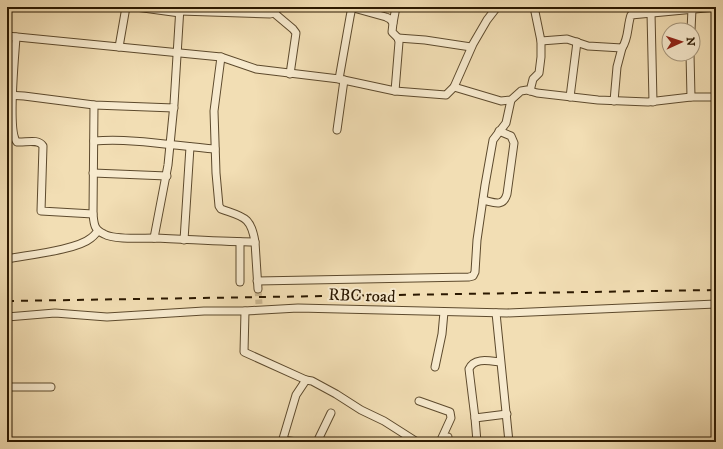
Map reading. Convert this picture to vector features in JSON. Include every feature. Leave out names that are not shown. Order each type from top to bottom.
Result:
[{"type":"street","points":[[120,47],[126,7]]},
{"type":"street","points":[[136,7],[180,11],[270,14],[276,10],[296,33],[290,74]]},
{"type":"street","points":[[337,130],[351,7],[372,10],[390,19],[393,23]]},
{"type":"street","points":[[396,7],[392,32],[398,38],[425,40],[472,47]]},
{"type":"street","points":[[7,36],[221,57],[256,69],[342,80],[395,91],[446,95],[454,87],[486,20],[498,7]]},
{"type":"street","points":[[530,91],[533,79],[539,72],[541,41],[534,7]]},
{"type":"street","points":[[614,101],[617,67],[622,48],[626,42],[629,20],[632,15],[632,7]]},
{"type":"street","points":[[632,15],[655,11],[716,7]]},
{"type":"street","points":[[691,22],[692,9]]},
{"type":"street","points":[[154,238],[167,176],[174,108],[180,11]]},
{"type":"street","points":[[653,102],[655,11]]},
{"type":"street","points":[[16,37],[10,95],[13,132],[17,142],[37,142],[43,146],[41,211],[93,214]]},
{"type":"street","points":[[395,91],[398,38]]},
{"type":"street","points":[[541,41],[567,39],[588,46],[622,48]]},
{"type":"street","points":[[570,98],[577,42]]},
{"type":"street","points":[[221,57],[214,111],[216,173],[219,206],[221,209],[245,218],[250,223],[255,242],[258,289]]},
{"type":"street","points":[[690,62],[691,97]]},
{"type":"street","points":[[454,87],[501,101],[511,100]]},
{"type":"street","points":[[257,281],[473,276],[475,272],[483,200],[493,140],[506,123],[511,100],[521,91],[530,91],[570,98],[614,101],[653,102],[691,97],[716,97]]},
{"type":"street","points":[[10,95],[94,105],[174,108]]},
{"type":"street","points":[[94,105],[93,214],[95,226],[98,231],[105,236],[124,238],[255,242]]},
{"type":"street","points":[[483,200],[499,203],[506,200],[514,143],[511,136],[499,131]]},
{"type":"street","points":[[94,140],[133,141],[215,149]]},
{"type":"street","points":[[184,240],[190,147]]},
{"type":"street","points":[[93,173],[167,176]]},
{"type":"street","points":[[7,259],[75,246],[91,238],[98,231]]},
{"type":"street","points":[[240,242],[240,282]]},
{"type":"street","name":"RBC road","points":[[7,317],[55,313],[107,317],[204,312],[244,312],[259,307],[496,313],[716,304]]},
{"type":"street","points":[[244,312],[244,352],[306,380],[312,381],[361,410],[384,421],[417,442]]},
{"type":"street","points":[[435,367],[442,334],[444,312]]},
{"type":"street","points":[[496,313],[509,442]]},
{"type":"street","points":[[477,442],[469,369],[471,364],[476,361],[500,362]]},
{"type":"street","points":[[297,442],[282,441],[296,395],[306,380]]},
{"type":"street","points":[[7,387],[51,387]]},
{"type":"street","points":[[419,401],[451,413],[451,418],[440,442]]},
{"type":"street","points":[[317,442],[330,414]]},
{"type":"street","points":[[475,418],[507,414]]},
{"type":"tunnel","points":[[258,289],[259,304]]},
{"type":"railway","points":[[7,301],[716,290]]}]
